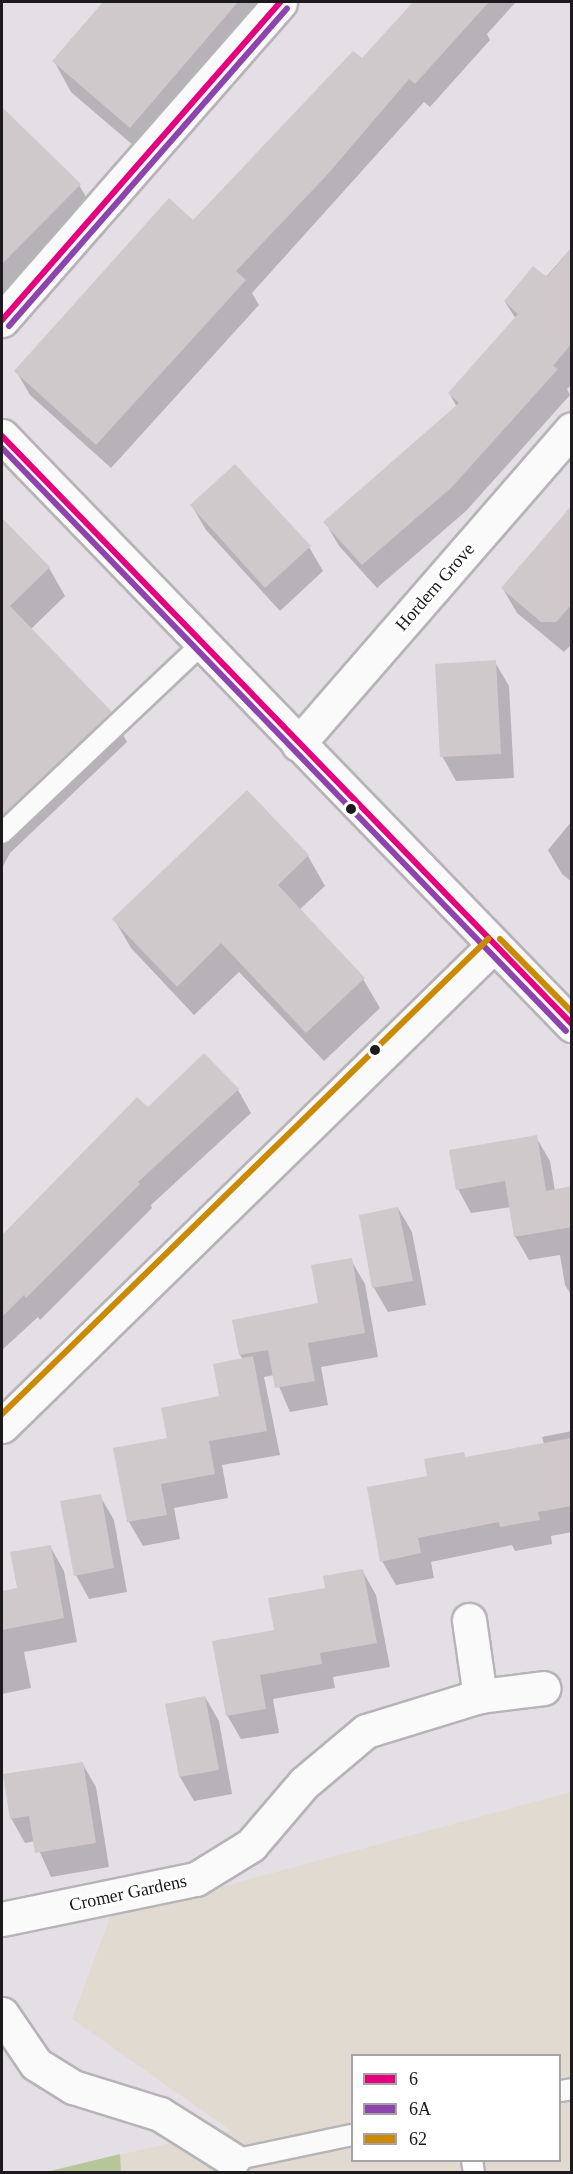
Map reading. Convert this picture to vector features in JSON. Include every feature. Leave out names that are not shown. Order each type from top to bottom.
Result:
[{"type":"street","points":[[2,320],[280,2]]},
{"type":"street","name":"Hordern Grove","points":[[298,744],[572,429]]},
{"type":"street","points":[[2,436],[572,1025]]},
{"type":"street","points":[[2,1426],[494,945]]},
{"type":"street","points":[[469,1620],[480,1696]]},
{"type":"street","name":"Cromer Gardens","points":[[2,1919],[196,1879],[251,1845],[304,1783],[366,1731],[480,1696],[544,1688]]},
{"type":"street","points":[[2,2014],[36,2064],[73,2087],[160,2114],[233,2160]]},
{"type":"lane","points":[[2,833],[202,644]]},
{"type":"lane","points":[[233,2160],[351,2135]]},
{"type":"shaded area","points":[[571,1792],[571,2172],[42,2172],[230,2130],[72,2019],[110,1917]]},
{"type":"green space","points":[[120,2154],[121,2172],[47,2172]]},
{"type":"building","points":[[103,2],[238,2],[130,128],[52,61]]},
{"type":"building","points":[[413,2],[489,2],[415,84],[409,79],[327,175],[236,271],[246,280],[96,445],[14,371],[169,198],[193,220],[353,51],[362,58]]},
{"type":"building","points":[[2,107],[81,184],[2,264]]},
{"type":"building","points":[[572,247],[572,343],[553,366],[558,369],[452,487],[362,565],[323,522],[459,403],[448,393],[518,314],[504,301],[533,266],[547,277]]},
{"type":"building","points":[[235,464],[311,546],[265,588],[190,505]]},
{"type":"building","points":[[572,505],[572,604],[556,622],[541,622],[501,588]]},
{"type":"building","points":[[2,518],[50,567],[10,606],[112,712],[2,817]]},
{"type":"building","points":[[496,660],[501,754],[440,757],[435,664]]},
{"type":"building","points":[[247,790],[309,855],[278,885],[365,978],[306,1033],[221,943],[177,987],[112,919]]},
{"type":"building","points":[[204,1053],[239,1089],[138,1182],[140,1184],[26,1298],[24,1295],[2,1317],[2,1235],[137,1097],[148,1107]]},
{"type":"building","points":[[537,1135],[546,1191],[572,1186],[572,1227],[514,1237],[505,1181],[456,1190],[449,1150]]},
{"type":"building","points":[[398,1207],[413,1281],[372,1288],[359,1215]]},
{"type":"building","points":[[352,1258],[365,1333],[308,1343],[315,1381],[275,1388],[268,1350],[239,1355],[232,1320],[318,1303],[311,1265]]},
{"type":"building","points":[[253,1356],[267,1431],[209,1441],[215,1474],[161,1484],[167,1515],[127,1522],[113,1448],[167,1438],[161,1408],[219,1396],[213,1364]]},
{"type":"building","points":[[572,1438],[572,1506],[538,1512],[540,1520],[500,1527],[499,1522],[418,1538],[421,1553],[380,1562],[367,1487],[427,1476],[424,1459],[464,1452],[465,1457]]},
{"type":"building","points":[[101,1494],[114,1568],[74,1576],[60,1501]]},
{"type":"building","points":[[51,1545],[64,1618],[2,1630],[2,1591],[17,1588],[10,1552]]},
{"type":"building","points":[[363,1569],[377,1643],[320,1653],[322,1664],[260,1675],[266,1709],[226,1716],[212,1641],[274,1630],[268,1598],[325,1588],[323,1576]]},
{"type":"building","points":[[205,1696],[219,1770],[179,1777],[165,1704]]},
{"type":"building","points":[[83,1762],[96,1843],[35,1853],[29,1816],[10,1819],[3,1774]]},
{"type":"transit line","name":"6","points":[[2,320],[280,2]]},
{"type":"transit line","name":"6A","points":[[9,326],[287,8]]},
{"type":"transit line","name":"6","points":[[2,436],[572,1024]]},
{"type":"transit line","name":"6A","points":[[2,448],[566,1031]]},
{"type":"transit line","name":"62","points":[[2,1414],[488,939]]},
{"type":"transit line","name":"62","points":[[500,939],[572,1012]]}]
